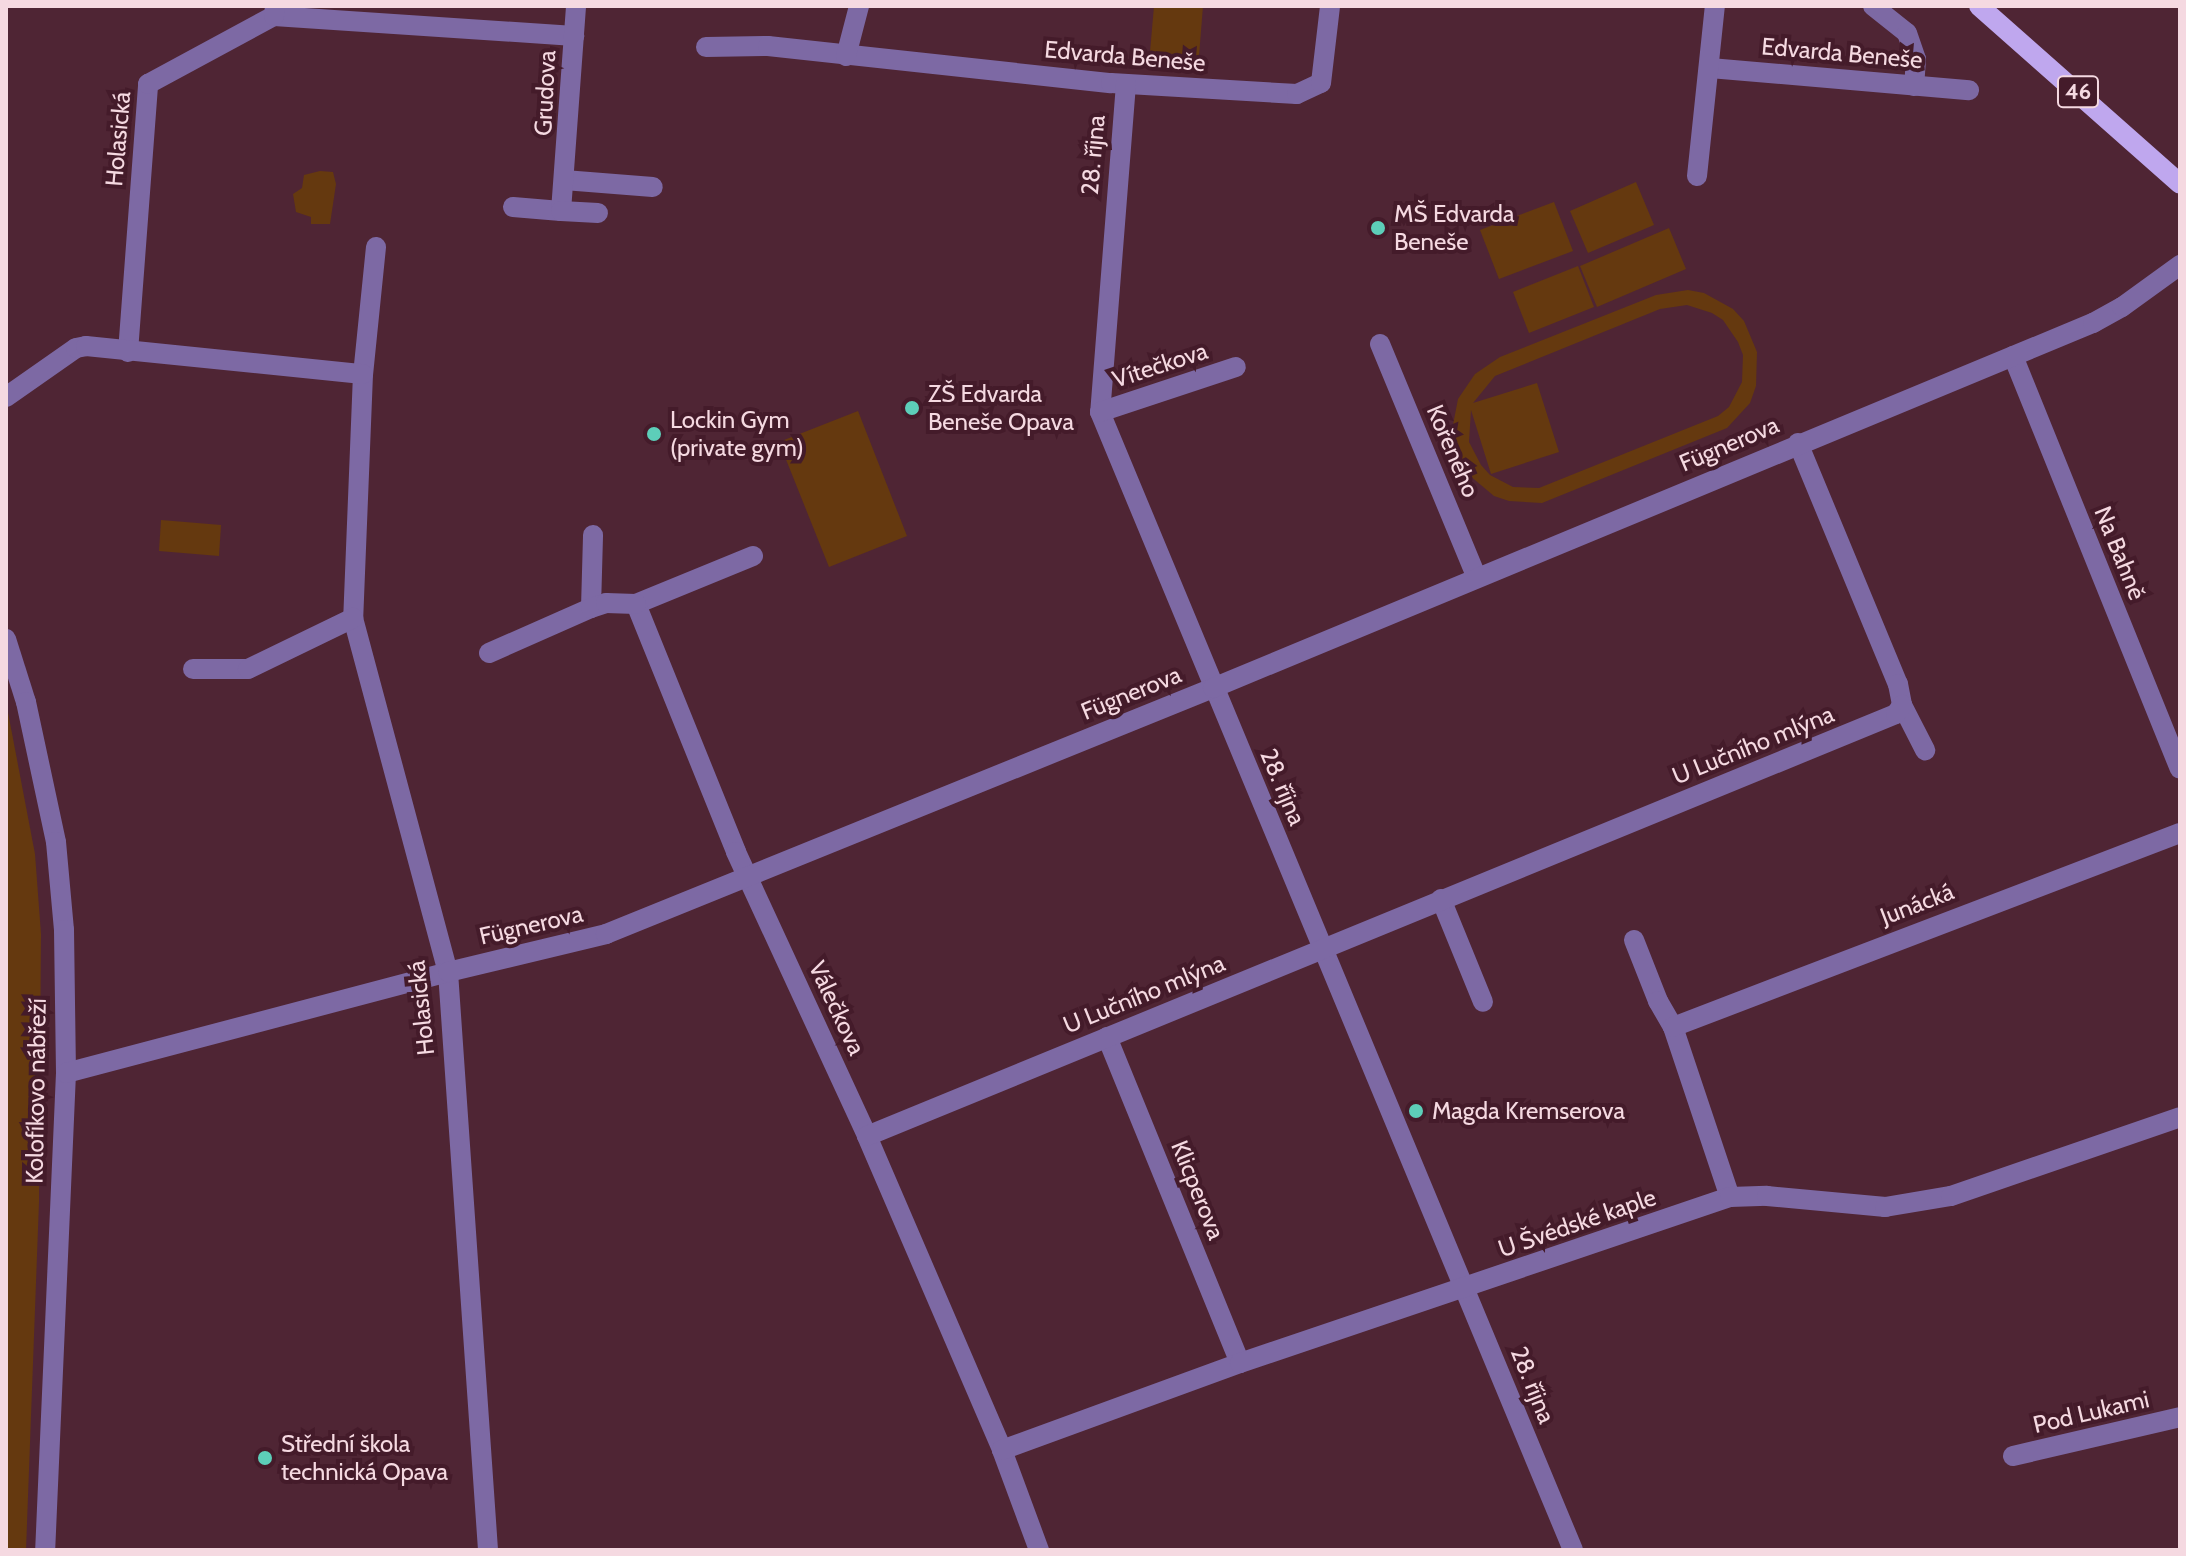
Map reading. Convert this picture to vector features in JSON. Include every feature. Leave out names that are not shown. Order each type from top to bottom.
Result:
[{"type":"main road","name":"46","points":[[1979,6],[2180,184]]},
{"type":"street","name":"Grudova","points":[[561,211],[576,6]]},
{"type":"street","points":[[846,56],[859,6]]},
{"type":"street","name":"Edvarda Beneše","points":[[706,47],[768,46],[1126,84],[1297,94],[1321,83],[1330,6]]},
{"type":"street","points":[[1697,176],[1715,6]]},
{"type":"street","points":[[1873,6],[1907,33],[1916,59],[1914,86]]},
{"type":"street","name":"Grudova","points":[[274,11],[574,36]]},
{"type":"street","name":"Holasická","points":[[128,352],[148,84],[274,11]]},
{"type":"street","name":"Edvarda Beneše","points":[[1710,68],[1969,90]]},
{"type":"street","name":"28. října","points":[[1126,84],[1100,412],[1573,1550]]},
{"type":"street","points":[[564,180],[653,187]]},
{"type":"street","points":[[513,207],[598,213]]},
{"type":"street","name":"Holasická","points":[[376,247],[363,374],[353,618],[448,972],[488,1550]]},
{"type":"street","name":"Fügnerova","points":[[66,1073],[448,972],[606,934],[1213,688],[2013,356],[2122,307],[2180,265]]},
{"type":"street","name":"Kořeného","points":[[1380,344],[1477,578]]},
{"type":"street","points":[[6,397],[76,348],[99,347],[363,374]]},
{"type":"street","name":"Na Bahně","points":[[2013,356],[2180,769]]},
{"type":"street","name":"Vítečkova","points":[[1100,412],[1236,367]]},
{"type":"street","points":[[1798,443],[1898,684],[1902,705],[1925,750]]},
{"type":"street","points":[[591,608],[593,535]]},
{"type":"street","points":[[489,653],[591,608],[606,603],[636,604],[753,556]]},
{"type":"street","name":"Válečkova","points":[[636,604],[748,876],[867,1136],[1002,1450],[1039,1550]]},
{"type":"street","points":[[193,669],[248,669],[353,618]]},
{"type":"street","name":"Kolofíkovo nábřeží","points":[[6,639],[26,702],[56,842],[64,930],[66,1073],[45,1550]]},
{"type":"street","name":"U Lučního mlýna","points":[[867,1136],[1882,720],[1896,714],[1902,705]]},
{"type":"street","name":"Junácká","points":[[1673,1027],[2180,833]]},
{"type":"street","points":[[1441,899],[1483,1002]]},
{"type":"street","points":[[1634,940],[1658,1001],[1673,1027],[1730,1197]]},
{"type":"street","name":"Klicperova","points":[[1107,1037],[1240,1363]]},
{"type":"street","name":"U Švédské kaple","points":[[1002,1450],[1240,1363],[1730,1197],[1767,1196],[1885,1207],[1951,1196],[2180,1117]]},
{"type":"street","name":"Pod Lukami","points":[[2013,1456],[2180,1417]]},
{"type":"shaded area","points":[[1154,6],[1203,6],[1199,56],[1150,52]]},
{"type":"shaded area","points":[[333,172],[336,184],[330,224],[311,224],[311,217],[296,212],[293,194],[302,188],[304,175]]},
{"type":"shaded area","points":[[1636,182],[1654,225],[1588,253],[1570,211]]},
{"type":"shaded area","points":[[1554,202],[1573,251],[1499,279],[1480,230]]},
{"type":"shaded area","points":[[1669,228],[1686,269],[1597,307],[1580,266]]},
{"type":"shaded area","points":[[1578,266],[1594,307],[1529,333],[1513,292]]},
{"type":"shaded area","points":[[1688,290],[1704,293],[1733,309],[1744,321],[1757,352],[1756,386],[1750,403],[1727,428],[1542,503],[1509,501],[1494,496],[1469,475],[1460,461],[1452,430],[1458,399],[1475,374],[1500,357],[1656,295]],"holes":[[[1687,305],[1723,320],[1743,355],[1742,382],[1729,407],[1718,416],[1539,488],[1513,487],[1490,475],[1481,465],[1469,442],[1471,410],[1491,474],[1559,452],[1537,383],[1473,403],[1495,376],[1660,309]]]},
{"type":"shaded area","points":[[858,411],[907,536],[829,567],[779,442]]},
{"type":"shaded area","points":[[161,520],[221,525],[219,556],[159,551]]},
{"type":"shaded area","points":[[6,702],[35,854],[41,934],[39,1202],[26,1550],[6,1550]]},
{"type":"place","name":"MŠ Edvarda Beneše","points":[[1378,228]]},
{"type":"place","name":"ZŠ Edvarda Beneše Opava","points":[[912,408]]},
{"type":"place","name":"Lockin Gym (private gym)","points":[[654,434]]},
{"type":"place","name":"Magda Kremserova","points":[[1416,1111]]},
{"type":"place","name":"Střední škola technická Opava","points":[[265,1458]]}]
